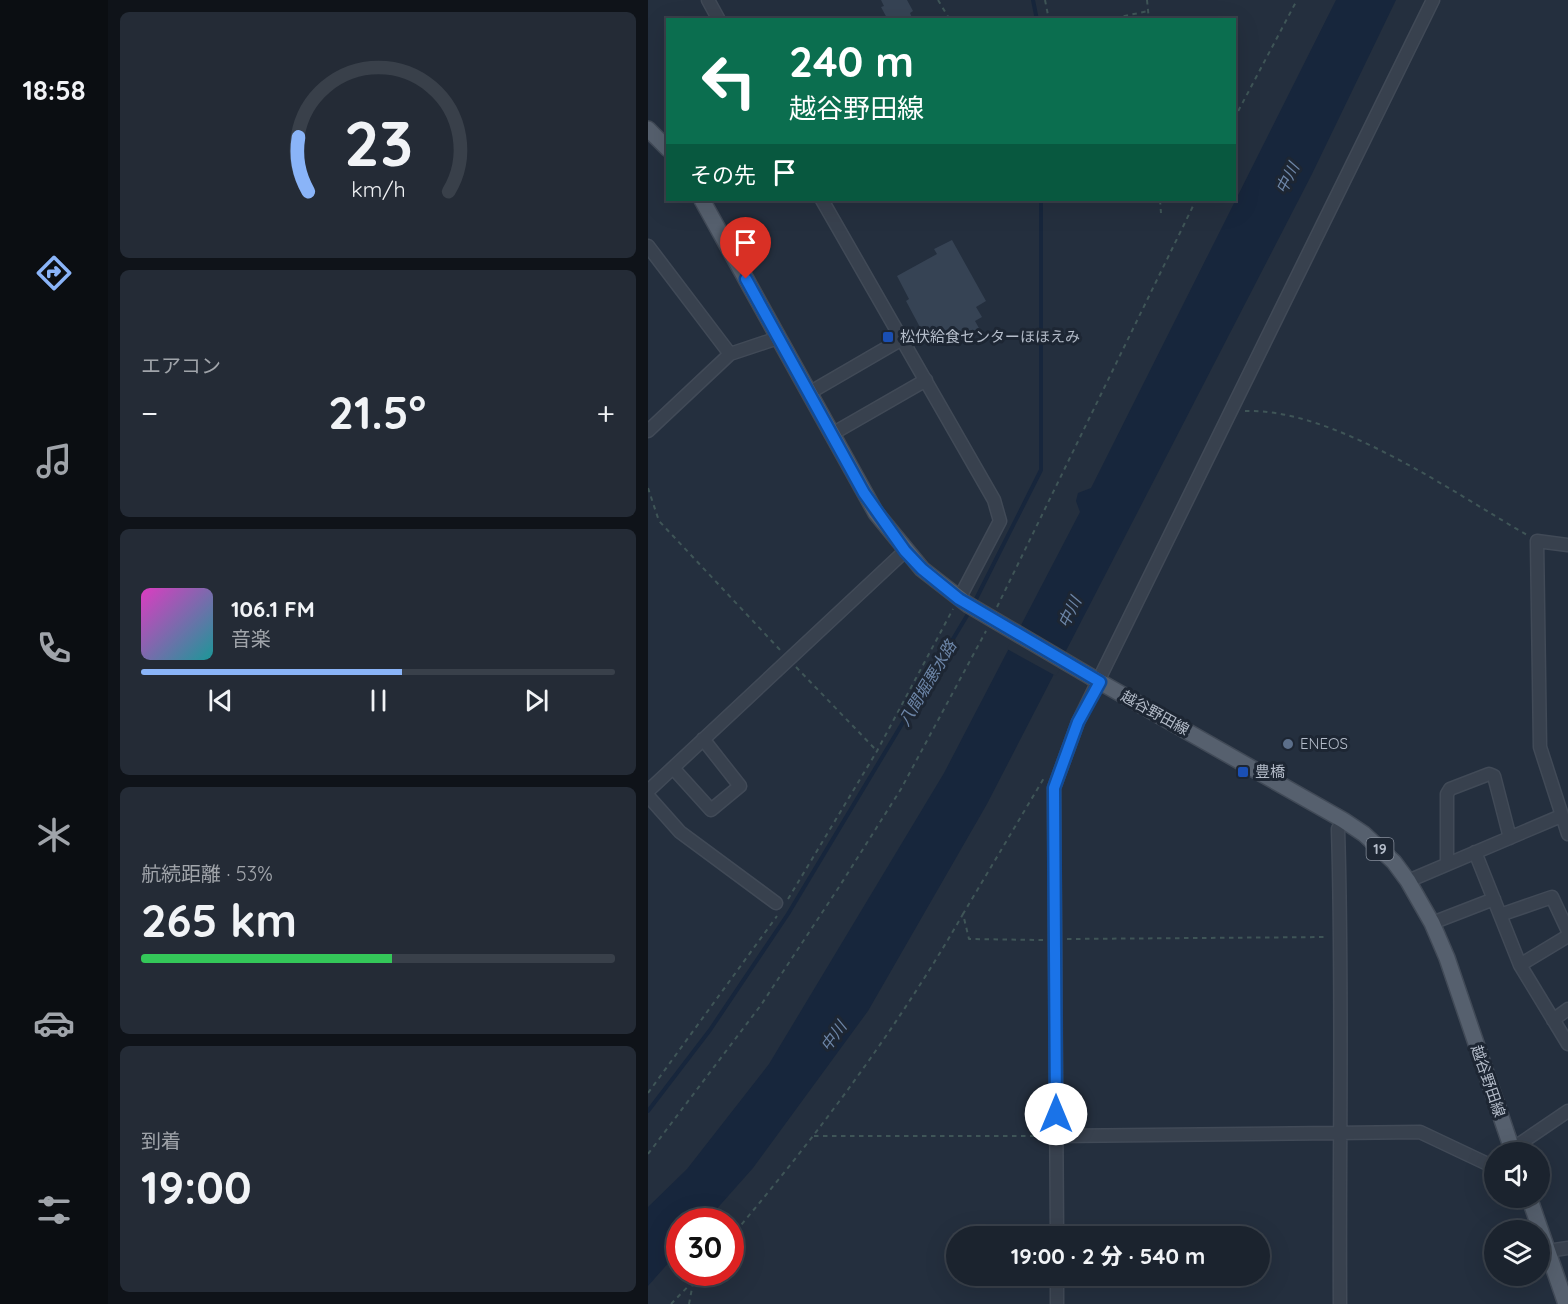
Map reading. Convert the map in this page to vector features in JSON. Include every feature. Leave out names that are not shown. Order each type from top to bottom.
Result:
[{"type":"main road","points":[[648,129],[666,147]]},
{"type":"main road","name":"越谷野田線","points":[[703,201],[876,513],[922,569],[963,601],[1096,680],[1343,820],[1378,846],[1408,881],[1432,923],[1447,958],[1509,1142]]},
{"type":"main road","points":[[1550,1257],[1566,1304]]},
{"type":"street","points":[[708,0],[718,18]]},
{"type":"street","points":[[1057,1226],[1057,939],[1054,788],[1096,680],[1433,0]]},
{"type":"street","points":[[823,201],[994,500],[1000,521],[963,601]]},
{"type":"street","points":[[648,246],[730,354]]},
{"type":"street","points":[[648,431],[730,354],[778,338]]},
{"type":"street","points":[[809,393],[902,339]]},
{"type":"street","points":[[832,434],[926,380]]},
{"type":"street","points":[[1568,545],[1537,541],[1540,747],[1568,834]]},
{"type":"street","points":[[648,790],[905,551]]},
{"type":"street","points":[[673,768],[711,810],[740,786],[703,740]]},
{"type":"street","points":[[1447,864],[1447,794],[1450,789],[1489,774],[1494,776],[1510,838]]},
{"type":"street","points":[[648,796],[680,832],[776,903]]},
{"type":"street","points":[[1408,881],[1561,816]]},
{"type":"street","points":[[1340,1304],[1338,1132],[1341,937],[1338,829],[1343,820]]},
{"type":"street","points":[[1475,852],[1520,964],[1568,1044]]},
{"type":"street","points":[[1500,915],[1552,897],[1568,931]]},
{"type":"street","points":[[1432,923],[1494,899]]},
{"type":"street","points":[[1520,964],[1568,936]]},
{"type":"street","points":[[1553,1020],[1568,1009]]},
{"type":"street","points":[[1525,1142],[1568,1111]]},
{"type":"street","points":[[1056,1136],[1420,1132],[1484,1162]]},
{"type":"street","points":[[1550,1251],[1568,1248]]},
{"type":"street","points":[[1057,1286],[1057,1304]]},
{"type":"path","points":[[938,0],[949,18]]},
{"type":"path","points":[[1045,0],[1049,18]]},
{"type":"path","points":[[1147,0],[1149,18]]},
{"type":"path","points":[[1236,115],[1297,0]]},
{"type":"path","points":[[1115,18],[1148,11]]},
{"type":"path","points":[[1160,201],[1161,213]]},
{"type":"path","points":[[996,608],[1196,201]]},
{"type":"path","points":[[1245,411],[1270,410],[1361,439],[1537,541]]},
{"type":"path","points":[[648,488],[659,521],[877,751]]},
{"type":"path","points":[[648,1093],[783,908],[963,601]]},
{"type":"path","points":[[648,1154],[761,1005],[839,887],[901,789],[933,726],[965,674],[988,627]]},
{"type":"path","points":[[744,1222],[814,1136],[939,956],[1045,776]]},
{"type":"path","points":[[963,914],[969,939],[1341,937]]},
{"type":"path","points":[[814,1136],[1056,1136]]},
{"type":"path","points":[[671,1304],[690,1286]]},
{"type":"path","points":[[689,1304],[692,1286]]},
{"type":"water","name":"中川","points":[[1336,0],[1396,0],[1311,176],[987,804],[868,1011],[753,1168],[718,1208],[666,1208],[666,1266],[648,1286],[648,1207],[687,1169],[769,1064],[944,773],[1080,512],[1076,501],[1078,493],[1091,488]]},
{"type":"pier","points":[[1018,627],[1067,655],[1056,676],[1007,649]]},
{"type":"building","points":[[881,0],[907,0],[913,11],[910,13],[912,18],[887,18],[881,7],[884,6]]},
{"type":"building","points":[[952,240],[986,301],[976,307],[982,317],[975,321],[980,330],[958,342],[956,339],[947,344],[943,338],[930,346],[906,301],[909,299],[897,276],[937,254],[934,249]]},
{"type":"waterway","name":"八間堀悪水路","points":[[1033,0],[1037,18]]},
{"type":"waterway","name":"八間堀悪水路","points":[[974,603],[1041,470],[1041,201]]},
{"type":"waterway","name":"八間堀悪水路","points":[[648,1111],[710,1030],[788,914],[971,609]]},
{"type":"place","name":"松伏給食センターほほえみ","points":[[888,337]]},
{"type":"place","name":"ENEOS","points":[[1288,744]]},
{"type":"place","name":"豊橋","points":[[1243,772]]},
{"type":"route","points":[[746,279],[864,493],[905,551],[941,586],[959,599],[1100,682],[1078,722],[1054,788],[1057,939],[1056,1114]]}]
